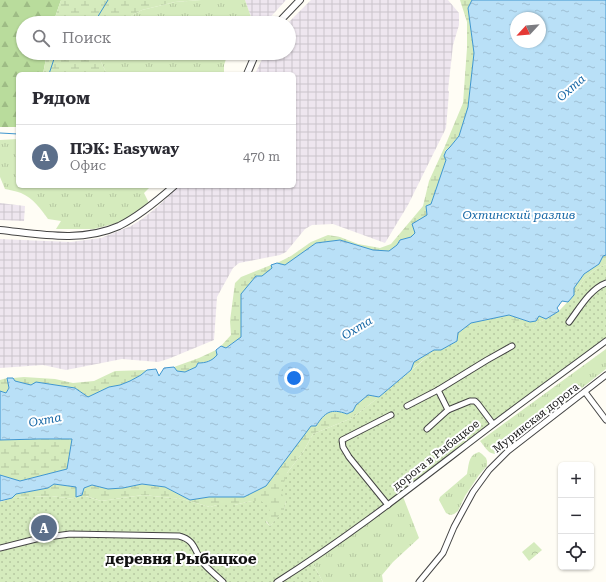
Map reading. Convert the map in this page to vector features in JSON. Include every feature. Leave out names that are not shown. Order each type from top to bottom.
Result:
[{"type":"street","points":[[285,16],[300,0]]},
{"type":"street","points":[[248,72],[253,60]]},
{"type":"street","points":[[0,230],[56,236],[75,236],[96,233],[118,226],[133,218],[172,188]]},
{"type":"street","points":[[569,322],[586,299],[599,286],[606,283]]},
{"type":"street","name":"дорога в Рыбацкое","points":[[277,582],[310,561],[388,505],[493,424],[606,341]]},
{"type":"street","points":[[407,406],[438,390],[512,346]]},
{"type":"street","name":"Муринская дорога","points":[[419,582],[443,553],[454,527],[469,499],[489,470],[508,451],[606,375]]},
{"type":"street","points":[[438,390],[448,410]]},
{"type":"street","points":[[585,392],[606,420]]},
{"type":"street","points":[[428,429],[448,410],[475,401],[493,424]]},
{"type":"street","points":[[388,505],[348,457],[343,447],[342,440],[391,415]]},
{"type":"street","points":[[0,548],[40,538],[70,534],[179,536],[190,541],[204,564],[223,582]]},
{"type":"shaded area","points":[[245,0],[286,0],[271,16],[251,16]]},
{"type":"shaded area","points":[[311,0],[448,0],[459,13],[459,25],[453,45],[448,90],[446,128],[408,205],[385,243],[333,224],[312,225],[305,229],[286,252],[280,255],[239,263],[233,268],[217,297],[214,340],[168,359],[158,362],[122,359],[66,370],[43,365],[0,368],[0,239],[71,242],[101,238],[131,226],[142,219],[177,188],[296,188],[296,72],[256,72],[262,60],[296,60],[295,16]]},
{"type":"shaded area","points":[[0,203],[25,206],[24,221],[0,220]]},
{"type":"green space","points":[[0,0],[61,0],[55,16],[16,16],[16,60],[46,60],[43,72],[16,72],[16,127],[0,127]]},
{"type":"green space","points":[[61,0],[201,0],[175,2],[142,10],[131,16],[55,16]]},
{"type":"green space","points":[[201,0],[245,0],[251,16],[131,16],[142,10],[175,2]]},
{"type":"green space","points":[[460,0],[472,0],[468,8],[474,53],[468,107],[459,136],[445,151],[446,160],[431,204],[426,206],[427,215],[415,233],[411,237],[400,240],[397,245],[389,251],[373,250],[340,240],[316,243],[285,265],[277,263],[291,256],[311,242],[328,235],[340,237],[358,244],[380,248],[391,244],[423,206],[429,181],[463,103],[467,48],[467,22]]},
{"type":"green space","points":[[46,60],[101,60],[106,72],[43,72]]},
{"type":"green space","points":[[101,60],[226,60],[224,72],[106,72]]},
{"type":"green space","points":[[16,139],[16,188],[149,188],[144,193],[149,203],[121,222],[94,229],[56,229],[61,221],[48,219],[43,211],[25,195],[5,189],[0,177],[0,140]]},
{"type":"green space","points":[[606,255],[606,264],[596,269],[584,279],[574,295],[573,288],[584,274],[599,264],[603,256]]},
{"type":"green space","points":[[606,264],[606,340],[311,560],[323,582],[0,582],[0,502],[12,498],[51,496],[74,499],[85,496],[101,501],[143,495],[182,499],[210,507],[261,501],[268,506],[271,514],[266,522],[270,526],[284,510],[286,501],[281,492],[287,473],[303,452],[313,434],[352,418],[432,353],[452,344],[484,323],[496,319],[507,318],[525,327],[533,329],[537,323],[559,311],[574,295],[584,279],[596,269]]},
{"type":"green space","points":[[271,265],[272,268],[241,294],[241,337],[225,348],[221,346],[231,335],[230,321],[235,283],[241,277]]},
{"type":"green space","points":[[509,315],[530,322],[539,316],[546,319],[537,323],[533,329],[528,329],[522,325],[457,341],[458,333],[470,323]]},
{"type":"green space","points":[[606,349],[606,369],[499,454],[492,454],[486,449],[480,441]]},
{"type":"green space","points":[[216,350],[217,355],[213,359],[198,363],[196,367],[185,372],[177,371],[174,367],[199,358]]},
{"type":"green space","points":[[434,350],[441,350],[432,353],[411,370],[414,362]]},
{"type":"green space","points":[[147,370],[130,381],[109,387],[88,397],[75,388],[37,382],[31,385],[15,381],[13,378],[24,377],[55,379],[73,383],[94,381],[115,371]]},
{"type":"green space","points":[[7,378],[9,388],[6,393],[0,391],[0,380]]},
{"type":"green space","points":[[368,395],[379,397],[352,418],[313,434],[303,452],[287,473],[286,501],[284,511],[270,526],[252,501],[234,505],[217,505],[210,507],[182,499],[143,495],[101,501],[86,496],[74,499],[51,496],[12,498],[16,494],[48,488],[54,484],[76,487],[76,496],[84,488],[92,485],[108,489],[142,484],[165,487],[190,500],[209,497],[311,426],[316,425],[322,417],[329,412],[337,411],[347,414],[353,411],[356,405]]},
{"type":"green space","points":[[72,439],[67,469],[20,481],[0,475],[0,440]]},
{"type":"green space","points":[[479,452],[486,458],[487,466],[465,496],[458,511],[450,515],[446,513],[439,500],[440,497],[467,474],[471,458],[475,453]]},
{"type":"green space","points":[[402,494],[419,538],[393,562],[382,575],[383,582],[323,582],[311,560]]},
{"type":"green space","points":[[534,542],[542,550],[529,561],[522,552]]},
{"type":"water","name":"Охтинский разлив","points":[[472,0],[606,0],[606,255],[603,256],[599,264],[584,274],[574,288],[574,295],[568,302],[562,301],[557,308],[559,311],[546,319],[539,316],[536,321],[530,322],[509,315],[471,323],[458,333],[457,341],[441,350],[434,350],[414,362],[411,370],[379,397],[368,395],[356,405],[353,411],[347,414],[333,411],[322,417],[316,426],[311,426],[266,486],[244,497],[209,497],[190,500],[165,487],[142,484],[108,489],[92,485],[84,488],[82,495],[76,497],[76,487],[54,484],[48,488],[16,494],[12,498],[0,501],[0,475],[20,481],[67,469],[72,439],[0,440],[0,391],[6,393],[9,388],[7,378],[13,378],[15,381],[31,385],[36,382],[75,388],[88,397],[109,387],[130,381],[147,370],[156,369],[159,376],[164,368],[174,367],[177,371],[185,372],[196,367],[198,363],[211,360],[217,355],[216,350],[221,346],[226,348],[241,337],[241,294],[256,276],[262,276],[272,268],[271,265],[277,263],[285,265],[316,243],[340,240],[373,250],[389,251],[397,245],[400,240],[411,237],[415,233],[412,224],[427,215],[426,206],[431,204],[446,160],[444,156],[446,151],[459,136],[468,107],[474,53],[468,8]]},
{"type":"waterway","points":[[98,16],[108,0]]},
{"type":"waterway","points":[[50,72],[54,60]]},
{"type":"waterway","points":[[0,133],[16,134]]},
{"type":"place","name":"ПЭК: Easyway","points":[[44,528]]},
{"type":"district","name":"деревня Рыбацкое","points":[[181,559]]},
{"type":"water label","name":"Охта","points":[[571,88]]},
{"type":"water label","name":"Охта","points":[[357,328]]},
{"type":"water label","name":"Охта","points":[[45,420]]}]
